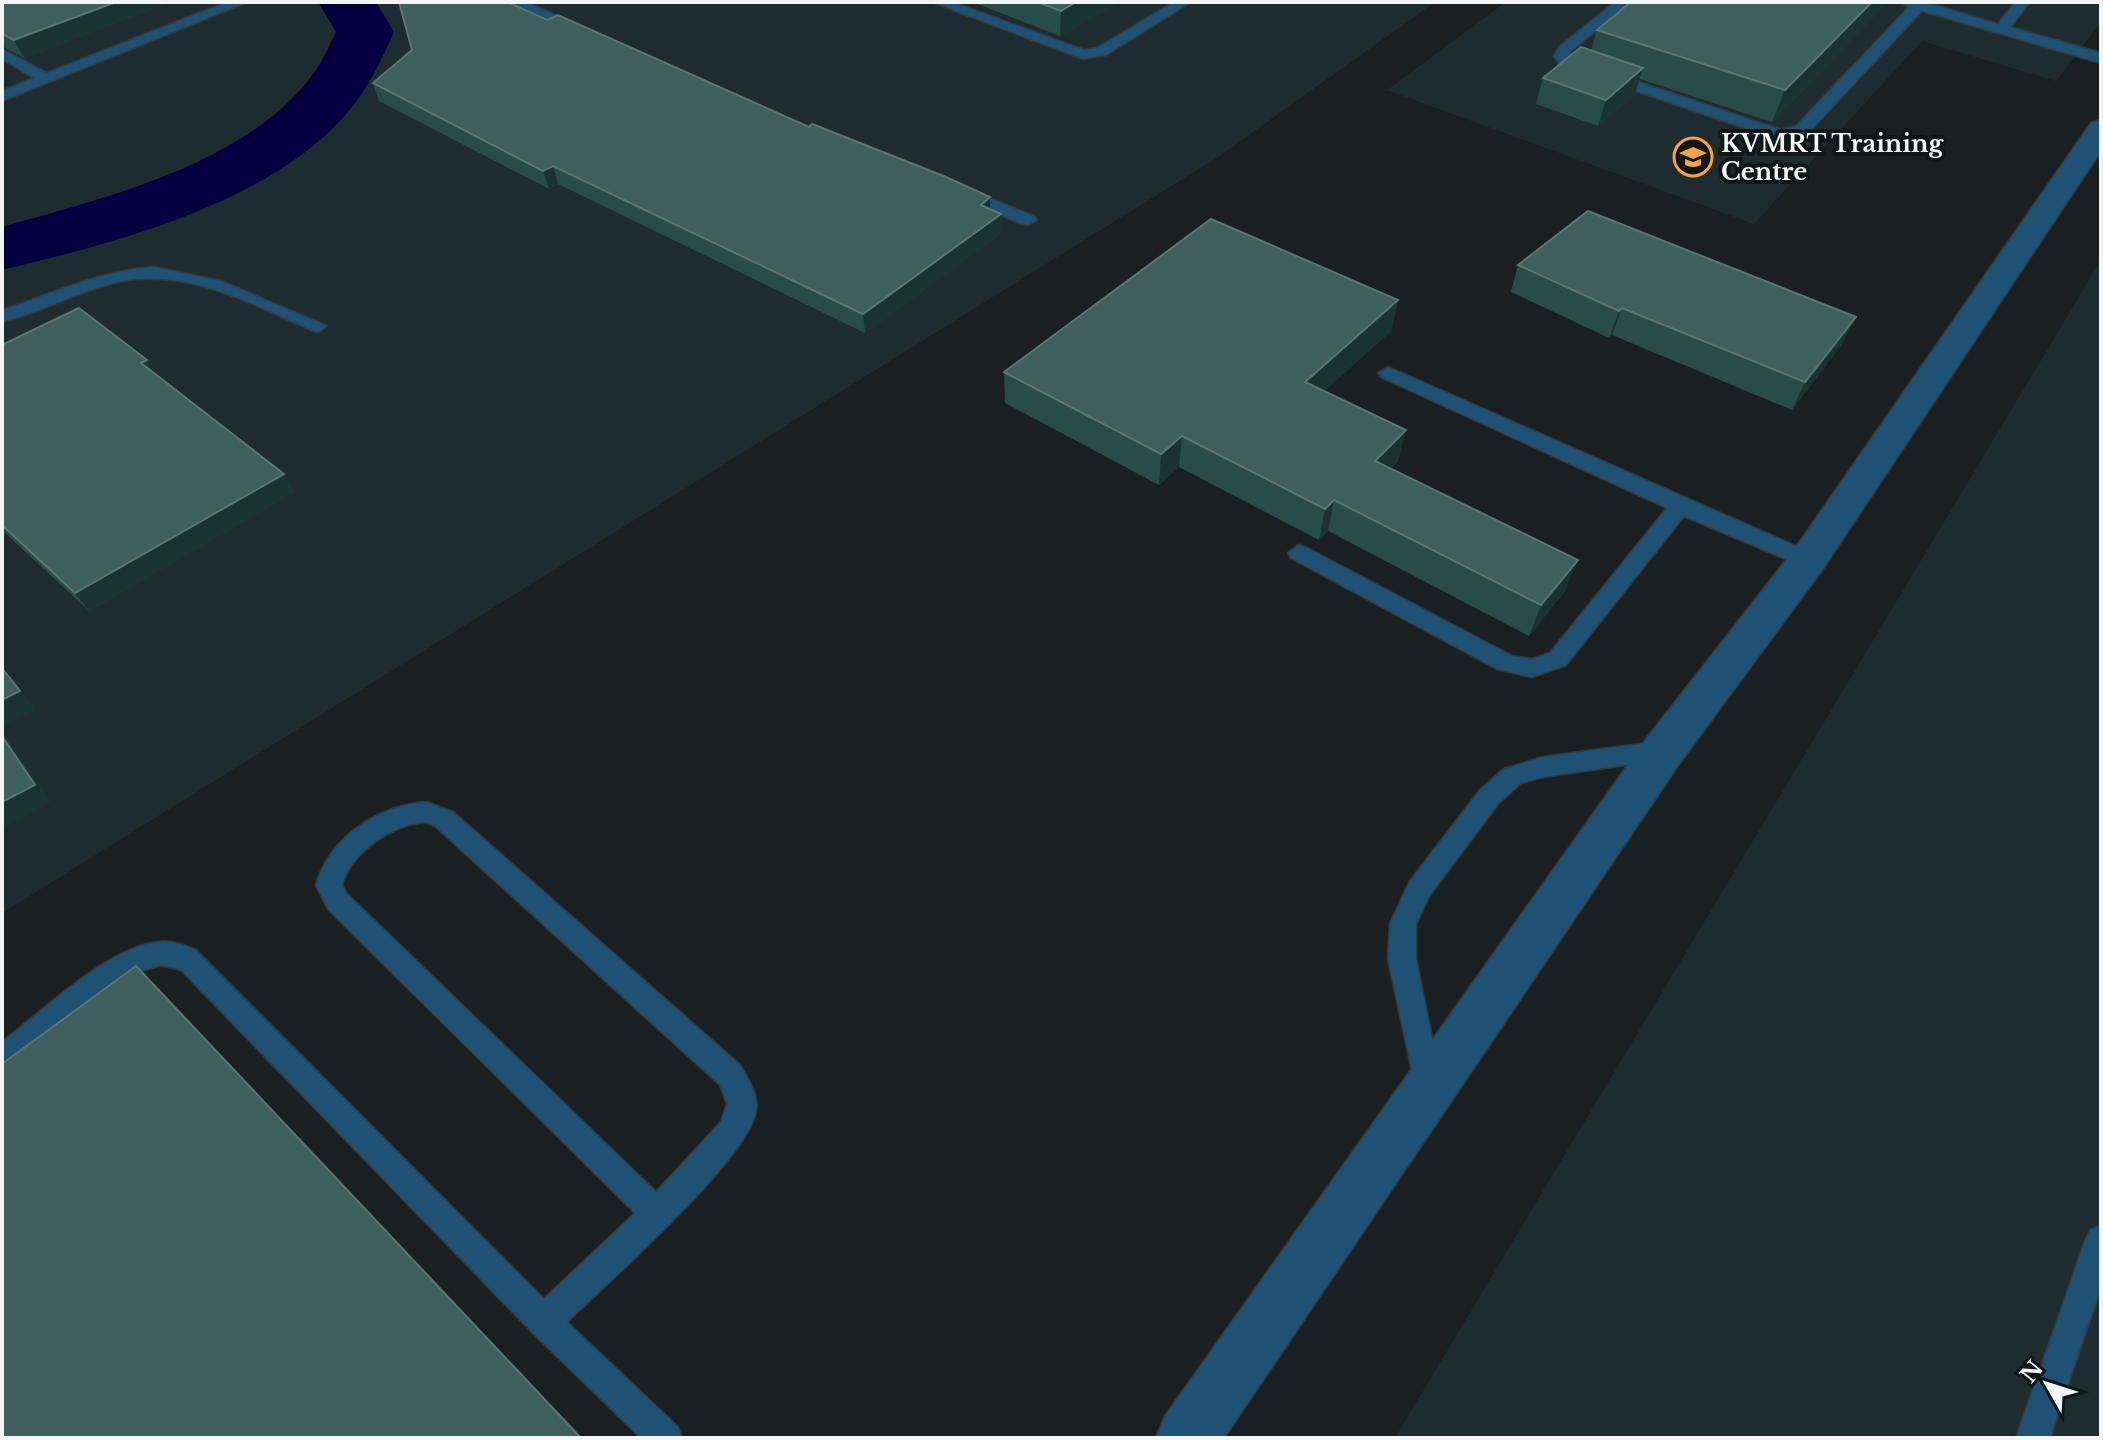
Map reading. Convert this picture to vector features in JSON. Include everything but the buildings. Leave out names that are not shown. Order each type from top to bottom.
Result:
[{"type":"street","points":[[1187,1438],[1663,751],[1808,560],[2101,129]]},
{"type":"lane","points":[[2,96],[240,2]]},
{"type":"lane","points":[[515,2],[603,39]]},
{"type":"lane","points":[[939,2],[1083,55],[1101,52],[1184,2]]},
{"type":"lane","points":[[1624,2],[1564,50],[1561,56],[1565,62],[1780,135],[1802,130],[1913,4],[2101,58]]},
{"type":"lane","points":[[2001,29],[2023,2]]},
{"type":"lane","points":[[2,53],[46,79]]},
{"type":"lane","points":[[940,183],[1028,220]]},
{"type":"lane","points":[[2,316],[96,285],[154,272],[200,281],[318,326]]},
{"type":"lane","points":[[1388,373],[1680,506],[1808,560]]},
{"type":"lane","points":[[1299,553],[1505,663],[1525,669],[1545,668],[1558,659],[1680,506]]},
{"type":"lane","points":[[1428,1090],[1402,959],[1403,924],[1419,889],[1489,797],[1513,776],[1543,767],[1663,751]]},
{"type":"lane","points":[[544,1322],[655,1212],[727,1138],[741,1116],[742,1093],[730,1075],[444,819],[426,812],[403,814],[349,849],[334,867],[329,885],[337,901],[655,1212]]},
{"type":"lane","points":[[2,1059],[126,967],[150,955],[174,952],[191,961],[544,1322],[665,1438]]},
{"type":"lane","points":[[2033,1438],[2101,1241]]},
{"type":"shaded area","points":[[2,2],[1435,2],[1218,157],[2,913]]},
{"type":"shaded area","name":"KVMRT Training Centre","points":[[1506,2],[2101,2],[2101,22],[2056,81],[1922,41],[1754,224],[1387,90]]},
{"type":"shaded area","points":[[2101,260],[2101,1438],[1395,1438]]},
{"type":"waterway","points":[[2,249],[139,208],[232,169],[274,145],[310,116],[340,81],[350,63],[365,32],[347,2]]},
{"type":"place","name":"KVMRT Training Centre","points":[[1693,157]]}]
